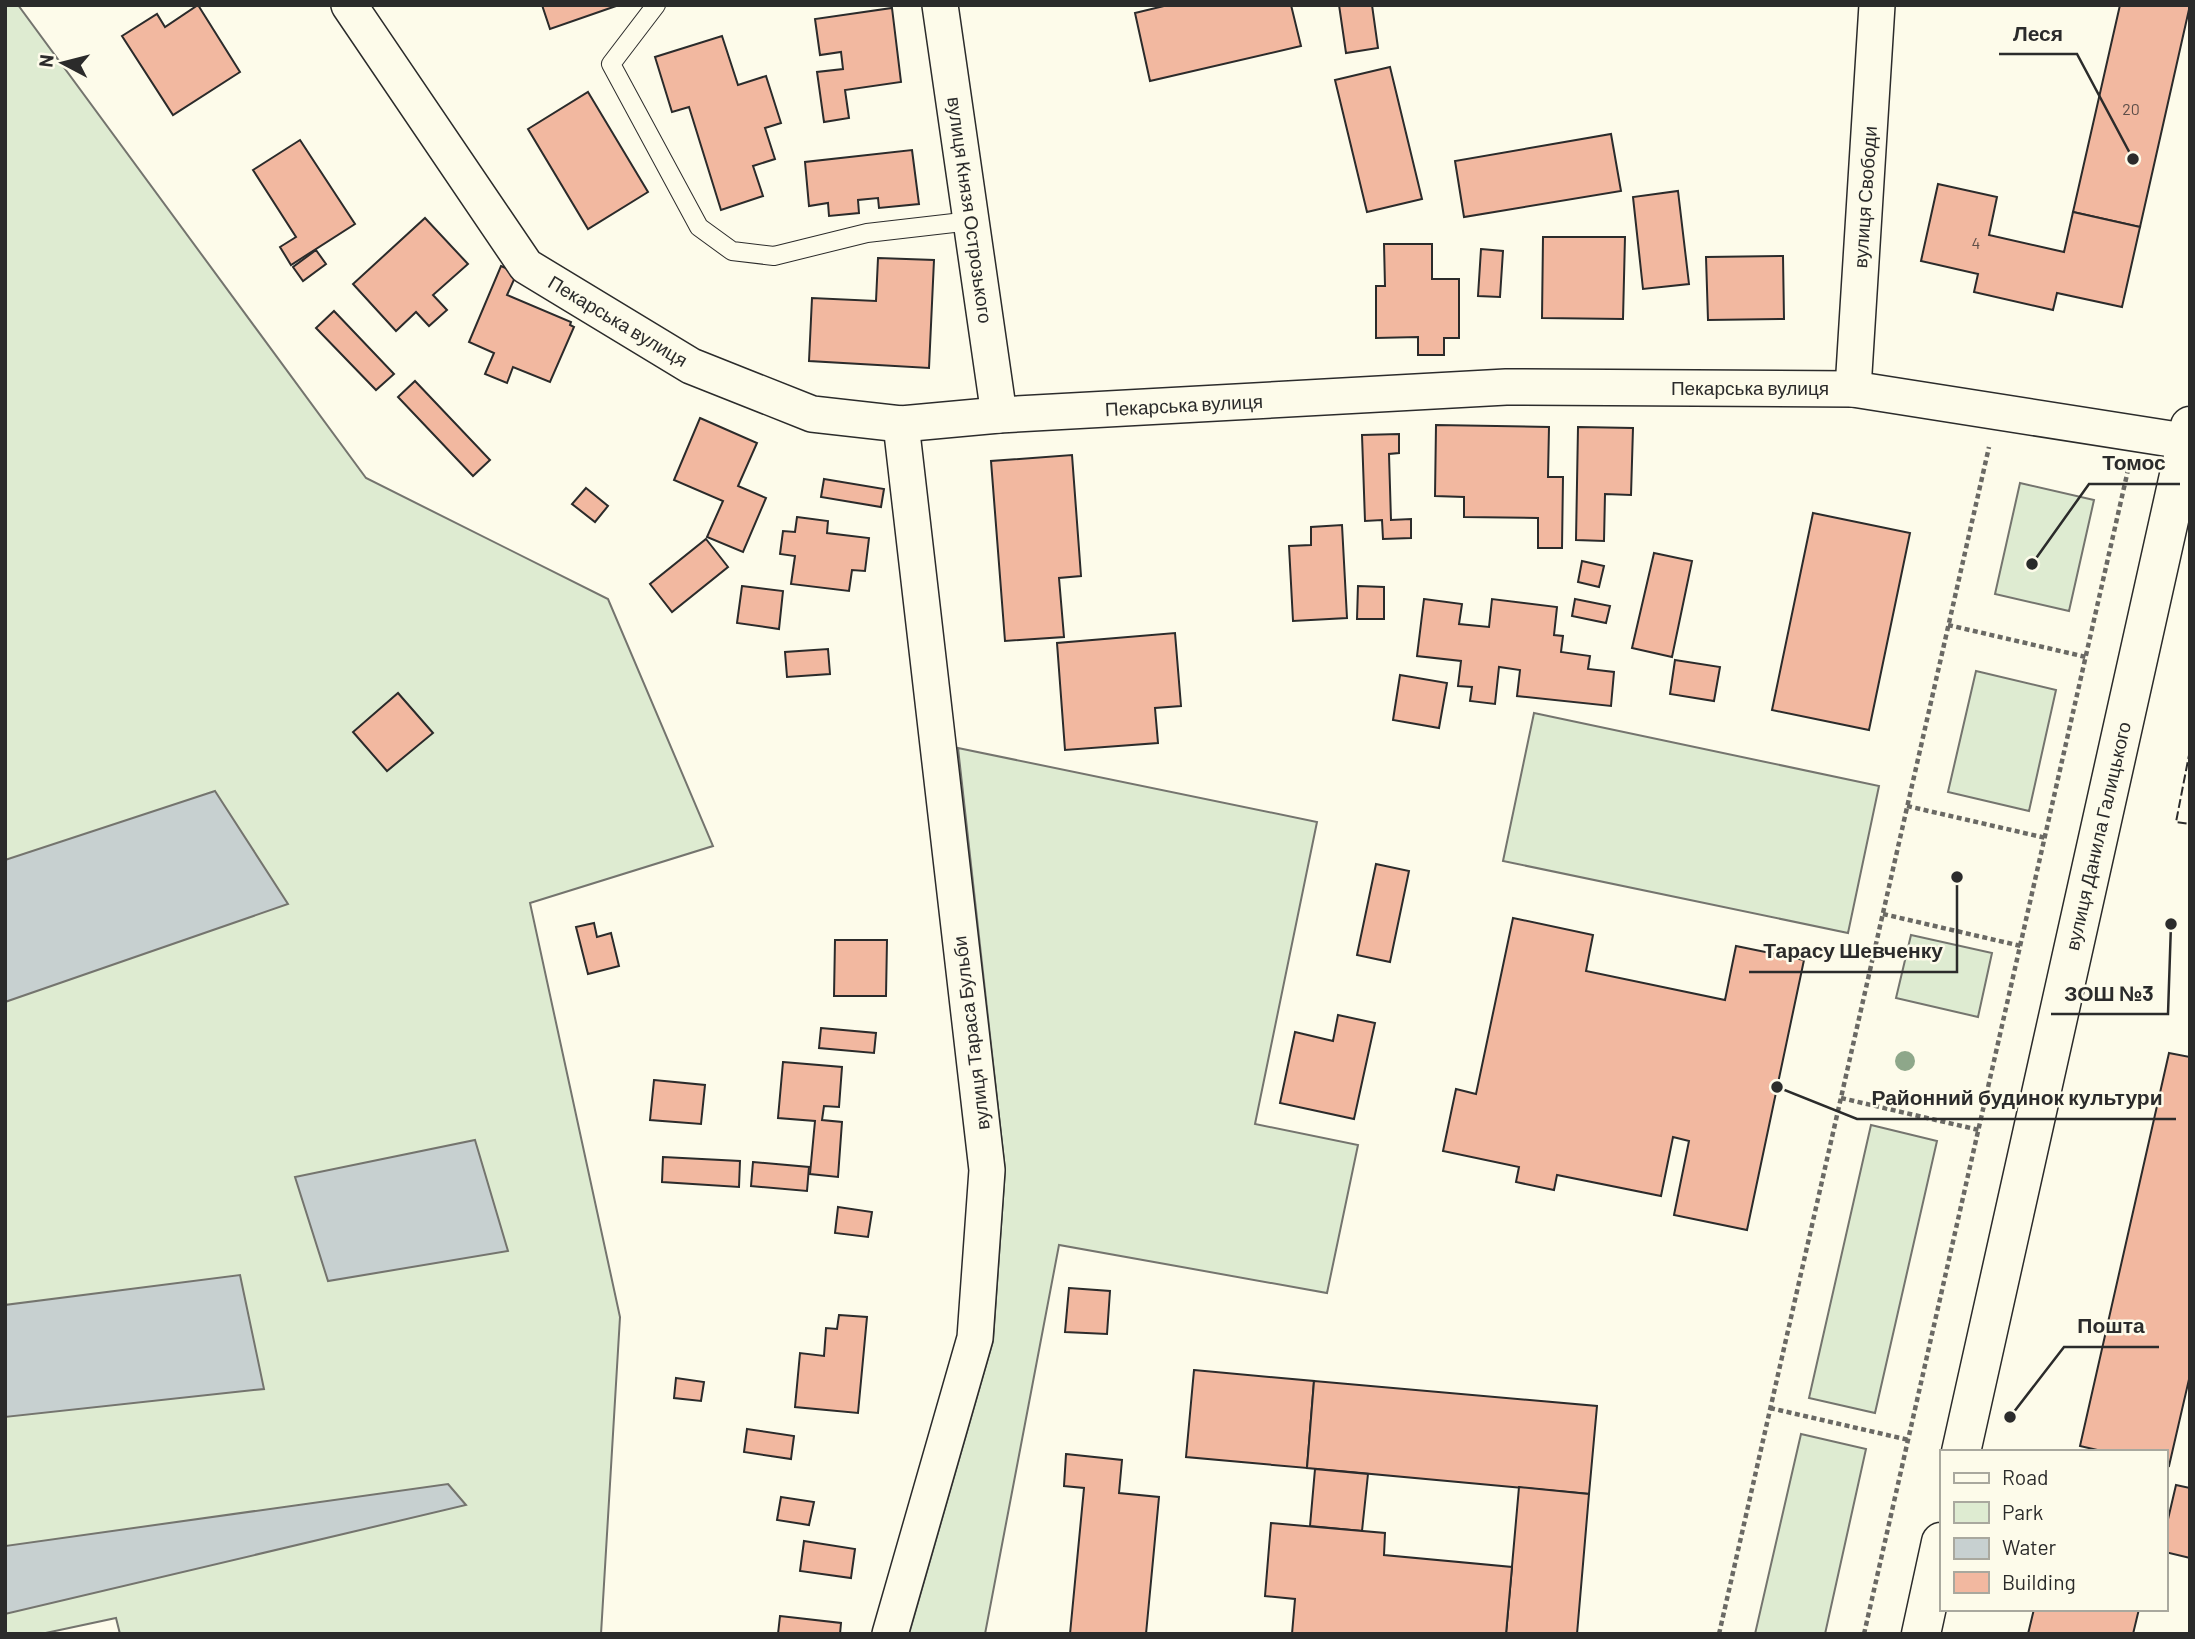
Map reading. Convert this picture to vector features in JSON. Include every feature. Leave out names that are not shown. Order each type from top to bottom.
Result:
[{"type":"main road","name":"вулиця Данила Галицького","points":[[1961,1450],[2189,436]]},
{"type":"main road","points":[[1921,1634],[1940,1547]]},
{"type":"street","name":"Пекарська вулиця","points":[[349,5],[526,266],[691,366],[812,414],[901,424],[999,415],[1506,387],[1853,389],[2189,436]]},
{"type":"street","name":"вулиця Князя Острозького","points":[[940,5],[999,415]]},
{"type":"street","name":"вулиця Свободи","points":[[1853,389],[1877,5]]},
{"type":"street","name":"вулиця Тараса Бульби","points":[[890,1634],[975,1338],[987,1170],[901,424]]},
{"type":"lane","points":[[656,5],[611,64],[699,227],[732,251],[774,256],[867,233],[971,220]]},
{"type":"path","points":[[1719,1634],[1991,439]]},
{"type":"path","points":[[1864,1634],[2129,471],[2117,468]]},
{"type":"path","points":[[1948,625],[2087,657]]},
{"type":"path","points":[[1907,806],[2046,838]]},
{"type":"path","points":[[1883,914],[2021,946]]},
{"type":"path","points":[[1841,1098],[1979,1130]]},
{"type":"path","points":[[1770,1408],[1909,1440]]},
{"type":"green space","points":[[5,5],[18,5],[366,478],[608,599],[713,846],[530,903],[620,1317],[601,1634],[120,1634],[116,1618],[41,1634],[5,1634]]},
{"type":"green space","points":[[2020,483],[2094,500],[2069,611],[1995,594]]},
{"type":"green space","points":[[1976,671],[2056,690],[2029,811],[1948,792]]},
{"type":"green space","points":[[1534,713],[1879,786],[1848,933],[1503,861]]},
{"type":"green space","points":[[958,748],[1317,822],[1255,1124],[1358,1145],[1327,1293],[1059,1245],[985,1634],[909,1634],[993,1341],[1005,1170]]},
{"type":"green space","points":[[1911,935],[1992,953],[1978,1017],[1896,998]]},
{"type":"green space","points":[[1871,1125],[1937,1141],[1875,1413],[1809,1398]]},
{"type":"green space","points":[[1801,1434],[1866,1449],[1825,1634],[1755,1634]]},
{"type":"water","points":[[215,791],[288,904],[5,1002],[5,860]]},
{"type":"water","points":[[475,1140],[508,1251],[328,1281],[295,1177]]},
{"type":"water","points":[[240,1275],[264,1389],[5,1417],[5,1305]]},
{"type":"water","points":[[448,1484],[466,1505],[5,1614],[5,1546]]},
{"type":"building","points":[[198,5],[240,72],[173,115],[122,36],[157,14],[165,27]]},
{"type":"building","points":[[542,5],[619,5],[550,29]]},
{"type":"building","points":[[1168,5],[1291,5],[1301,46],[1150,81],[1135,13]]},
{"type":"building","points":[[1339,5],[1372,5],[1378,48],[1346,53]]},
{"type":"building","points":[[2120,5],[2190,5],[2140,227],[2073,212]]},
{"type":"building","points":[[892,8],[901,82],[845,90],[849,118],[824,122],[817,72],[843,69],[841,52],[820,55],[815,19]]},
{"type":"building","points":[[722,36],[738,85],[766,76],[781,123],[765,128],[775,159],[753,166],[763,196],[721,210],[689,107],[672,112],[655,57]]},
{"type":"building","points":[[1390,67],[1422,199],[1367,212],[1335,80]]},
{"type":"building","points":[[588,92],[648,192],[588,229],[528,129]]},
{"type":"building","points":[[1611,134],[1621,191],[1464,217],[1455,161]]},
{"type":"building","points":[[300,140],[355,224],[291,265],[280,247],[296,237],[253,170]]},
{"type":"building","points":[[912,150],[919,204],[879,208],[878,198],[858,200],[859,213],[829,216],[828,203],[809,206],[805,162]]},
{"type":"building","points":[[1938,184],[1997,197],[1989,235],[2064,252],[2073,212],[2140,227],[2122,307],[2057,293],[2053,310],[1974,292],[1978,274],[1921,261]]},
{"type":"building","points":[[1678,191],[1689,284],[1643,289],[1633,197]]},
{"type":"building","points":[[425,218],[468,264],[433,295],[447,310],[429,326],[416,312],[396,331],[353,284]]},
{"type":"building","points":[[1543,237],[1625,237],[1623,319],[1542,318]]},
{"type":"building","points":[[1384,244],[1432,244],[1432,279],[1459,279],[1459,338],[1444,338],[1444,355],[1418,355],[1418,337],[1376,338],[1376,286],[1385,286]]},
{"type":"building","points":[[1481,249],[1503,251],[1500,297],[1478,296]]},
{"type":"building","points":[[316,250],[326,264],[303,281],[293,267]]},
{"type":"building","points":[[1783,256],[1784,319],[1708,320],[1706,257]]},
{"type":"building","points":[[878,258],[934,260],[929,368],[809,361],[812,298],[876,301]]},
{"type":"building","points":[[501,266],[517,273],[507,295],[571,322],[570,325],[574,327],[550,382],[513,367],[507,383],[485,374],[494,353],[469,342]]},
{"type":"building","points":[[334,311],[394,374],[376,390],[316,328]]},
{"type":"building","points":[[415,381],[490,460],[473,476],[398,397]]},
{"type":"building","points":[[700,418],[757,443],[738,486],[766,498],[743,552],[707,537],[723,501],[674,480]]},
{"type":"building","points":[[1436,425],[1549,427],[1548,477],[1563,477],[1562,548],[1538,548],[1538,518],[1464,517],[1464,497],[1435,496]]},
{"type":"building","points":[[1578,427],[1633,428],[1631,495],[1605,494],[1604,541],[1576,540]]},
{"type":"building","points":[[1399,434],[1399,453],[1389,454],[1391,520],[1411,519],[1411,538],[1383,539],[1382,520],[1365,521],[1362,435]]},
{"type":"building","points":[[1072,455],[1081,576],[1059,578],[1064,637],[1005,641],[991,461]]},
{"type":"building","points":[[824,479],[884,489],[881,507],[821,497]]},
{"type":"building","points":[[586,488],[608,506],[595,522],[572,504]]},
{"type":"building","points":[[1813,513],[1910,533],[1869,730],[1772,710]]},
{"type":"building","points":[[797,517],[828,521],[827,533],[869,538],[865,571],[852,570],[849,591],[791,584],[795,556],[780,554],[783,531],[795,532]]},
{"type":"building","points":[[1342,525],[1347,618],[1293,621],[1289,546],[1311,545],[1311,527]]},
{"type":"building","points":[[706,539],[728,567],[672,612],[650,584]]},
{"type":"building","points":[[1654,553],[1692,561],[1672,657],[1632,648]]},
{"type":"building","points":[[1582,561],[1604,566],[1599,587],[1578,582]]},
{"type":"building","points":[[742,586],[783,591],[779,629],[737,623]]},
{"type":"building","points":[[1358,586],[1384,587],[1384,619],[1357,619]]},
{"type":"building","points":[[1424,599],[1462,604],[1459,624],[1489,627],[1492,599],[1557,607],[1554,635],[1563,636],[1561,652],[1590,656],[1588,669],[1614,672],[1611,706],[1517,696],[1520,670],[1499,667],[1495,704],[1470,701],[1472,687],[1458,686],[1461,661],[1417,656]]},
{"type":"building","points":[[1575,599],[1610,606],[1606,623],[1572,616]]},
{"type":"building","points":[[1175,633],[1181,706],[1155,708],[1158,743],[1065,750],[1057,643]]},
{"type":"building","points":[[828,649],[830,674],[787,677],[785,652]]},
{"type":"building","points":[[1675,660],[1720,667],[1714,701],[1670,694]]},
{"type":"building","points":[[1400,675],[1447,683],[1439,728],[1393,720]]},
{"type":"building","points":[[398,693],[433,733],[387,771],[353,732]]},
{"type":"building","points":[[1376,864],[1409,871],[1390,962],[1357,955]]},
{"type":"building","points":[[1513,918],[1593,935],[1586,971],[1725,1000],[1736,946],[1804,960],[1747,1230],[1674,1215],[1689,1141],[1673,1137],[1661,1196],[1557,1175],[1554,1190],[1516,1182],[1519,1167],[1443,1151],[1456,1089],[1476,1094]]},
{"type":"building","points":[[594,923],[597,937],[611,933],[619,966],[588,974],[576,927]]},
{"type":"building","points":[[835,940],[887,940],[886,996],[834,996]]},
{"type":"building","points":[[1338,1015],[1375,1023],[1354,1119],[1280,1103],[1295,1032],[1333,1041]]},
{"type":"building","points":[[821,1028],[876,1033],[874,1053],[819,1048]]},
{"type":"building","points":[[2169,1053],[2190,1057],[2190,1375],[2169,1466],[2167,1450],[2097,1450],[2080,1446]]},
{"type":"building","points":[[783,1062],[842,1067],[839,1107],[824,1106],[822,1120],[842,1122],[838,1177],[810,1174],[815,1121],[778,1118]]},
{"type":"building","points":[[654,1080],[705,1085],[701,1124],[650,1120]]},
{"type":"building","points":[[663,1157],[740,1161],[739,1187],[662,1182]]},
{"type":"building","points":[[753,1162],[809,1167],[807,1191],[751,1186]]},
{"type":"building","points":[[838,1207],[872,1212],[868,1237],[835,1233]]},
{"type":"building","points":[[1069,1288],[1110,1291],[1107,1334],[1065,1332]]},
{"type":"building","points":[[839,1315],[867,1317],[858,1413],[795,1407],[800,1353],[824,1356],[826,1328],[837,1329]]},
{"type":"building","points":[[1194,1370],[1314,1381],[1307,1468],[1186,1457]]},
{"type":"building","points":[[676,1378],[704,1382],[701,1401],[674,1398]]},
{"type":"building","points":[[1314,1381],[1597,1406],[1589,1494],[1307,1468]]},
{"type":"building","points":[[747,1429],[794,1436],[791,1459],[744,1452]]},
{"type":"building","points":[[1066,1454],[1122,1460],[1119,1493],[1159,1497],[1146,1634],[1070,1634],[1084,1488],[1064,1486]]},
{"type":"building","points":[[1315,1469],[1368,1474],[1362,1531],[1310,1526]]},
{"type":"building","points":[[2176,1485],[2190,1488],[2190,1558],[2167,1552],[2167,1523]]},
{"type":"building","points":[[1519,1487],[1589,1494],[1577,1634],[1506,1634]]},
{"type":"building","points":[[781,1497],[814,1502],[809,1525],[777,1520]]},
{"type":"building","points":[[1271,1523],[1385,1533],[1384,1555],[1512,1567],[1506,1634],[1292,1634],[1295,1599],[1265,1596]]},
{"type":"building","points":[[804,1541],[855,1549],[851,1578],[800,1571]]},
{"type":"building","points":[[2034,1611],[2139,1611],[2133,1634],[2028,1634]]},
{"type":"building","points":[[780,1616],[841,1623],[840,1634],[778,1634]]},
{"type":"fence","points":[[2190,750],[2176,822],[2190,824]]},
{"type":"place","name":"Леся","points":[[2133,159]]},
{"type":"place","name":"Томос","points":[[2032,564]]},
{"type":"place","name":"Тарасу Шевченку","points":[[1957,877]]},
{"type":"place","name":"ЗОШ №3","points":[[2171,924]]},
{"type":"place","name":"Районний будинок культури","points":[[1777,1087]]},
{"type":"place","name":"Пошта","points":[[2010,1417]]}]
